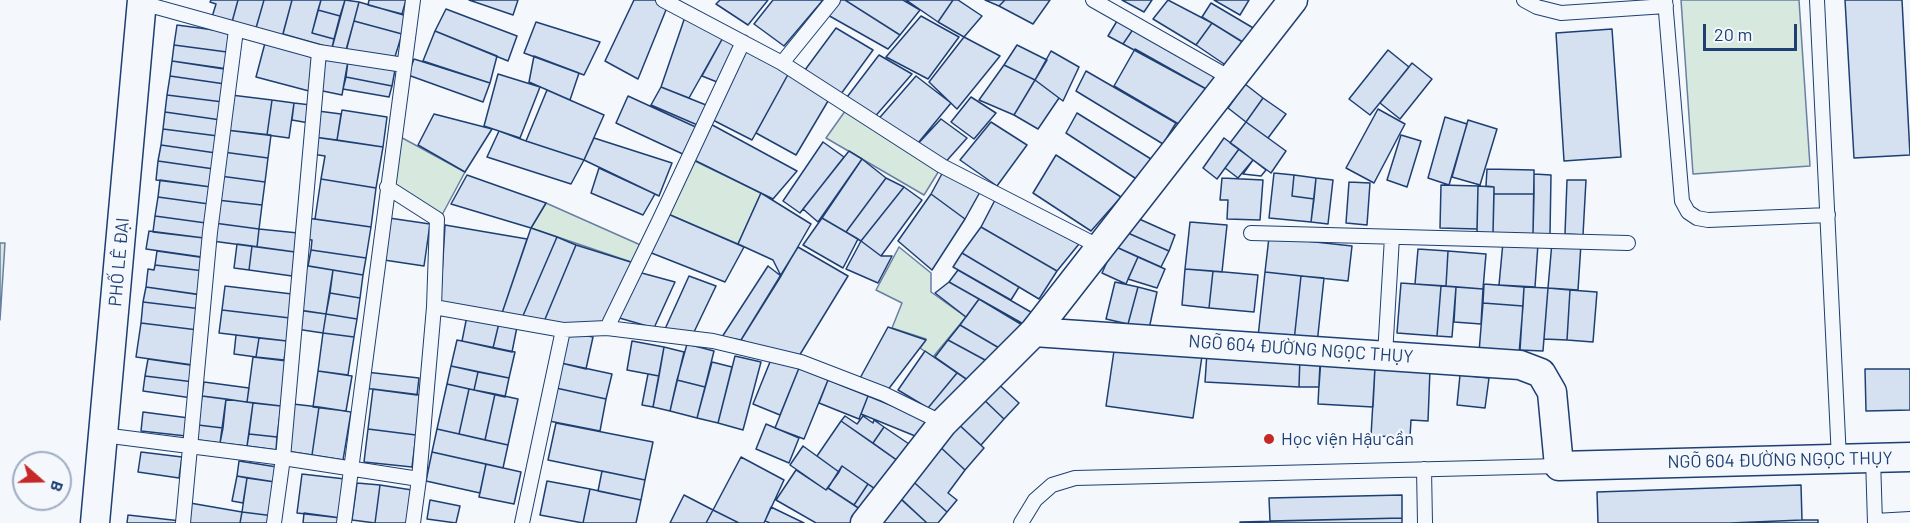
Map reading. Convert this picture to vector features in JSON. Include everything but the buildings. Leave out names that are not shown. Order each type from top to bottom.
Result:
[{"type":"street","points":[[866,523],[943,423],[1034,332],[1293,0]]},
{"type":"street","name":"PHỐ LÊ ĐẠI","points":[[95,523],[142,2]]},
{"type":"street","name":"NGÕ 604 ĐƯỜNG NGỌC THỤY","points":[[1034,332],[1520,365],[1541,373],[1552,392],[1559,466],[1910,457]]},
{"type":"lane","points":[[344,523],[413,0]]},
{"type":"lane","points":[[663,0],[782,63],[942,166],[1100,248]]},
{"type":"lane","points":[[782,63],[833,0]]},
{"type":"lane","points":[[1093,0],[1232,79]]},
{"type":"lane","points":[[1524,0],[1537,8],[1561,13],[1666,3],[1682,201],[1688,212],[1697,218],[1708,220],[1828,215]]},
{"type":"lane","points":[[1817,0],[1839,459]]},
{"type":"lane","points":[[142,2],[320,52],[404,65]]},
{"type":"lane","points":[[183,523],[210,232],[236,30]]},
{"type":"lane","points":[[607,328],[743,42]]},
{"type":"lane","points":[[274,523],[283,458],[320,52]]},
{"type":"lane","points":[[387,187],[437,219],[434,307],[413,523]]},
{"type":"lane","points":[[1251,233],[1628,243]]},
{"type":"lane","points":[[1385,355],[1392,237]]},
{"type":"lane","points":[[434,307],[563,330],[607,328],[712,341],[801,362],[884,394],[943,423]]},
{"type":"lane","points":[[522,523],[563,330]]},
{"type":"lane","points":[[103,435],[283,458],[419,479]]},
{"type":"lane","points":[[1873,458],[1875,522],[1910,519]]},
{"type":"lane","points":[[1021,523],[1035,500],[1052,485],[1075,478],[1559,466]]},
{"type":"lane","points":[[1424,469],[1425,523]]},
{"type":"shaded area","points":[[1681,0],[1799,0],[1810,166],[1693,174]]},
{"type":"shaded area","points":[[848,107],[942,166],[924,195],[826,138]]},
{"type":"shaded area","points":[[395,134],[465,172],[442,215],[388,183]]},
{"type":"shaded area","points":[[695,161],[761,193],[738,244],[668,214]]},
{"type":"shaded area","points":[[546,203],[645,247],[637,264],[531,228]]},
{"type":"shaded area","points":[[0,243],[5,243],[0,320]]},
{"type":"shaded area","points":[[899,247],[931,273],[931,292],[966,317],[933,357],[920,348],[926,339],[892,328],[902,303],[876,290]]},
{"type":"place","name":"Học viện Hậu cần","points":[[1269,439]]}]
